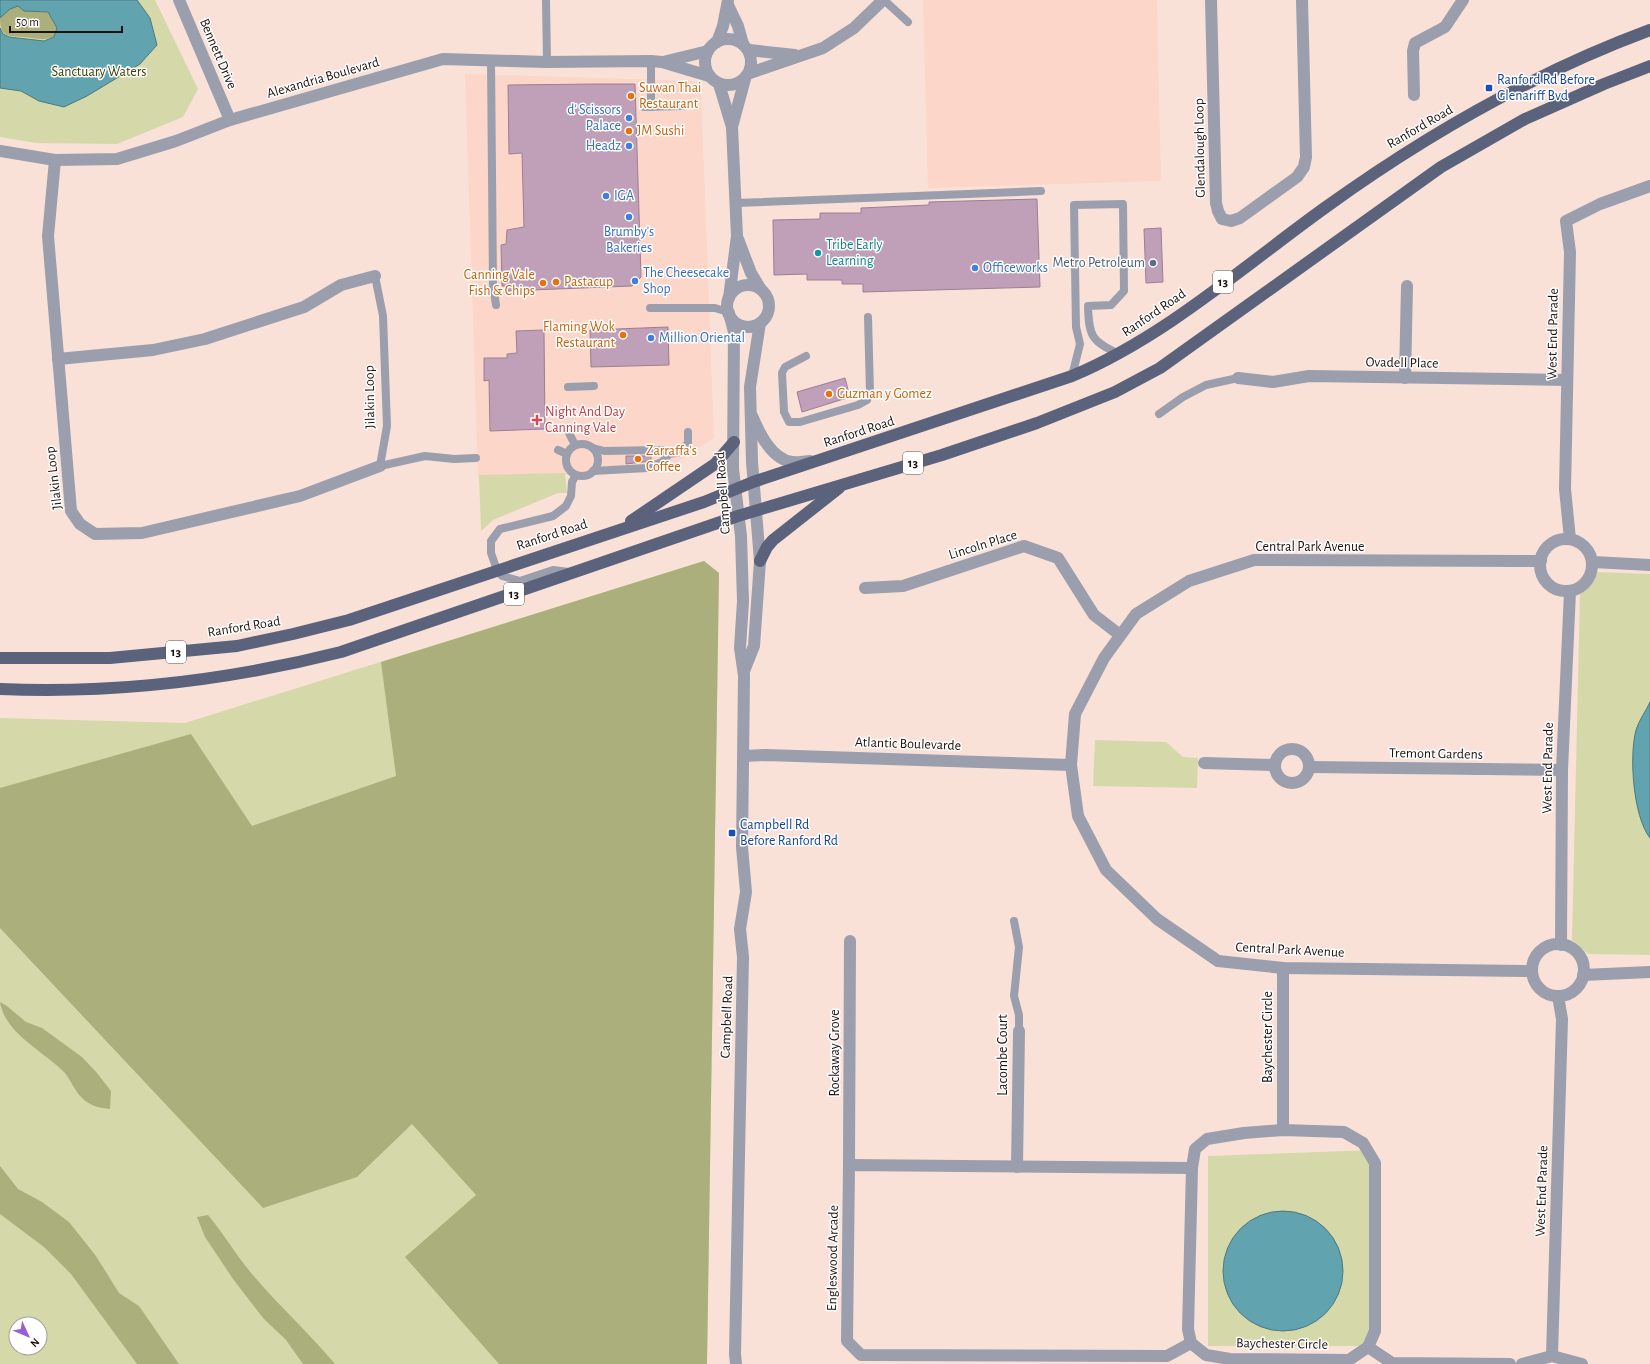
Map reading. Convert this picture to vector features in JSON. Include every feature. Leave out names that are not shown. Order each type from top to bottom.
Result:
[{"type":"main road","points":[[1644,32],[1650,22]]},
{"type":"main road","name":"Ranford Road","points":[[0,658],[110,658],[237,646],[348,620],[618,529],[704,502],[753,482],[1072,376],[1118,354],[1179,316],[1383,166],[1538,77],[1644,32]]},
{"type":"main road","name":"13","points":[[0,689],[50,692],[171,684],[288,666],[342,652],[738,516],[846,482],[942,455],[1077,409],[1116,392],[1160,368],[1441,167],[1525,119],[1604,84],[1650,66]]},
{"type":"main road","points":[[618,529],[715,464],[734,442]]},
{"type":"main road","points":[[760,561],[767,547],[773,540],[846,482]]},
{"type":"street","name":"Bennett Drive","points":[[179,0],[230,120]]},
{"type":"street","points":[[728,3],[723,26],[717,42],[708,51],[705,64],[709,76],[719,84],[731,86],[748,76],[823,48],[854,28],[884,0]]},
{"type":"street","name":"Glendalough Loop","points":[[1211,0],[1216,203],[1222,218],[1231,221],[1240,218],[1297,177],[1304,167],[1306,157],[1302,0]]},
{"type":"street","points":[[1414,94],[1413,51],[1415,44],[1445,27],[1463,0]]},
{"type":"street","points":[[728,3],[752,65],[732,127]]},
{"type":"street","points":[[717,42],[729,39],[746,47],[800,56]]},
{"type":"street","name":"Alexandria Boulevard","points":[[0,151],[55,160],[117,159],[176,141],[230,120],[443,59],[547,62],[656,62],[708,51]]},
{"type":"street","name":"Alexandria Boulevard","points":[[656,62],[709,76]]},
{"type":"street","points":[[719,84],[732,127],[736,203],[737,236],[729,298],[729,313],[738,325],[746,327],[760,323],[766,318],[769,306],[765,293],[751,274],[737,236]]},
{"type":"street","name":"Jilakin Loop","points":[[55,160],[48,236],[72,511],[80,524],[95,534],[142,533],[300,496],[380,466]]},
{"type":"street","name":"West End Parade","points":[[1570,539],[1565,489],[1570,252],[1566,221],[1600,204],[1650,186]]},
{"type":"street","name":"Jilakin Loop","points":[[58,359],[153,350],[205,339],[304,307],[341,285],[375,276]]},
{"type":"street","points":[[729,298],[739,287],[746,285],[760,288]]},
{"type":"street","points":[[1405,378],[1406,286]]},
{"type":"street","name":"Campbell Road","points":[[729,313],[734,332],[735,489],[741,536],[743,601],[740,648],[744,671],[742,847],[746,892],[740,929],[743,957],[735,1346],[736,1364]]},
{"type":"street","name":"Campbell Road","points":[[744,671],[754,646],[760,561],[757,511],[753,482],[750,387],[760,323]]},
{"type":"street","name":"Ovadell Place","points":[[1238,378],[1273,382],[1309,376],[1567,380]]},
{"type":"street","name":"Campbell Road","points":[[750,411],[764,440],[784,459],[792,462],[820,461]]},
{"type":"street","points":[[1570,539],[1581,543],[1587,549],[1593,562],[1591,574],[1586,582],[1579,588],[1570,591],[1554,589],[1547,583],[1542,576],[1541,562],[1547,547],[1554,542],[1570,539]]},
{"type":"street","name":"Lincoln Place","points":[[865,588],[903,586],[1024,546],[1058,558],[1094,615],[1120,635]]},
{"type":"street","name":"Central Park Avenue","points":[[1531,972],[1283,968],[1218,960],[1157,919],[1106,870],[1078,816],[1071,765],[1075,714],[1104,658],[1136,614],[1189,581],[1254,560],[1541,562]]},
{"type":"street","points":[[1593,562],[1650,565]]},
{"type":"street","name":"West End Parade","points":[[1562,945],[1562,770],[1570,591]]},
{"type":"street","points":[[1290,749],[1296,749],[1306,756],[1310,767],[1305,778],[1300,782],[1288,783],[1278,777],[1275,765],[1280,754],[1290,749]]},
{"type":"street","name":"Atlantic Boulevarde","points":[[744,756],[766,755],[1071,765]]},
{"type":"street","points":[[1204,763],[1275,765]]},
{"type":"street","name":"Tremont Gardens","points":[[1310,767],[1562,770]]},
{"type":"street","name":"Rockaway Grove","points":[[849,1165],[850,941]]},
{"type":"street","points":[[1556,944],[1573,949],[1583,964],[1583,975],[1577,988],[1570,993],[1558,996],[1543,992],[1536,986],[1531,972],[1533,962],[1540,951],[1556,944]]},
{"type":"street","name":"Baychester Circle","points":[[1283,968],[1283,1130]]},
{"type":"street","points":[[1583,975],[1650,972]]},
{"type":"street","name":"West End Parade","points":[[1552,1356],[1562,1019],[1558,996]]},
{"type":"street","name":"Lacombe Court","points":[[1017,1167],[1019,1031]]},
{"type":"street","points":[[1191,1343],[1188,1329],[1192,1168],[1195,1149],[1207,1139],[1244,1133],[1283,1130],[1344,1132],[1363,1143],[1375,1163],[1375,1331],[1368,1347],[1392,1363],[1510,1364]]},
{"type":"street","points":[[849,1165],[1192,1168]]},
{"type":"street","name":"Engleswood Arcade","points":[[849,1165],[847,1341],[861,1355],[1167,1356],[1191,1343]]},
{"type":"street","name":"Baychester Circle","points":[[1191,1343],[1206,1355],[1230,1359],[1270,1361],[1349,1360],[1368,1347]]},
{"type":"street","points":[[1522,1364],[1552,1356],[1582,1364]]},
{"type":"lane","points":[[546,0],[547,62]]},
{"type":"lane","points":[[884,0],[908,22]]},
{"type":"lane","points":[[491,60],[493,286],[496,305]]},
{"type":"lane","points":[[656,62],[647,107],[682,106]]},
{"type":"lane","points":[[736,203],[1041,191]]},
{"type":"lane","points":[[1072,376],[1080,344],[1076,327],[1074,205],[1123,204],[1124,291],[1111,305],[1088,306],[1090,332],[1100,345],[1118,354]]},
{"type":"lane","name":"Jilakin Loop","points":[[375,276],[383,316],[388,426],[380,466]]},
{"type":"lane","points":[[650,308],[688,312],[715,308],[729,298]]},
{"type":"lane","points":[[715,308],[729,313]]},
{"type":"lane","points":[[806,356],[785,367],[782,373],[784,412],[789,422],[800,422],[858,405],[867,400],[870,392],[868,317]]},
{"type":"lane","points":[[1159,414],[1183,397],[1206,385],[1238,378]]},
{"type":"lane","points":[[568,387],[594,386]]},
{"type":"lane","points":[[570,432],[575,445]]},
{"type":"lane","points":[[669,454],[663,450],[604,451],[584,444],[575,445],[567,454],[566,464],[571,472],[576,475],[585,476],[593,471],[647,468],[662,462],[669,454],[681,452],[688,443],[688,432]]},
{"type":"lane","points":[[593,448],[596,452],[598,462],[593,471]]},
{"type":"lane","points":[[558,450],[567,454]]},
{"type":"lane","points":[[380,466],[425,456],[454,459],[476,458]]},
{"type":"lane","points":[[574,573],[553,570],[520,581],[502,576],[497,570],[491,553],[491,541],[500,529],[553,516],[566,506],[571,496],[572,482],[576,475]]},
{"type":"lane","name":"Lacombe Court","points":[[1014,921],[1019,947],[1014,996],[1019,1015],[1019,1031]]},
{"type":"shaded area","points":[[923,0],[1157,0],[1161,181],[928,188]]},
{"type":"shaded area","points":[[465,74],[696,81],[701,86],[714,438],[662,472],[478,477]]},
{"type":"green space","name":"Sanctuary Waters","points":[[0,0],[155,0],[198,89],[183,117],[117,144],[36,143],[0,137]]},
{"type":"green space","points":[[18,6],[24,11],[48,12],[57,28],[54,37],[38,39],[9,36],[3,32],[0,24],[0,17],[10,9]]},
{"type":"green space","points":[[565,473],[567,493],[558,493],[493,520],[481,531],[479,475]]},
{"type":"green space","points":[[704,561],[719,573],[707,1364],[0,1364],[0,718],[185,723]]},
{"type":"green space","points":[[704,561],[719,573],[707,1364],[499,1364],[405,1257],[476,1195],[412,1124],[357,1177],[263,1208],[0,928],[0,788],[191,734],[252,826],[396,776],[381,662]]},
{"type":"green space","points":[[1598,572],[1650,574],[1650,955],[1588,954],[1572,940],[1580,593]]},
{"type":"green space","points":[[1095,740],[1166,742],[1183,757],[1198,758],[1197,788],[1093,786]]},
{"type":"green space","points":[[0,1002],[26,1022],[42,1028],[82,1057],[111,1091],[110,1109],[95,1106],[82,1098],[65,1073],[27,1042],[9,1024],[3,1013]]},
{"type":"green space","points":[[1372,1150],[1370,1346],[1208,1346],[1208,1156]]},
{"type":"green space","points":[[0,1166],[18,1189],[42,1202],[69,1222],[96,1256],[119,1293],[139,1306],[179,1364],[137,1364],[71,1274],[44,1247],[0,1214]]},
{"type":"green space","points":[[208,1215],[252,1274],[335,1364],[303,1364],[286,1340],[263,1318],[233,1279],[205,1237],[197,1217]]},
{"type":"water","points":[[0,0],[137,0],[150,18],[157,45],[140,64],[87,96],[64,107],[39,101],[21,91],[0,88],[0,28],[3,34],[9,37],[44,41],[54,37],[57,28],[48,12],[24,11],[18,6],[10,9],[0,18]]},
{"type":"water","points":[[1650,702],[1650,838],[1644,828],[1636,801],[1633,755],[1636,730]]},
{"type":"water","points":[[1283,1211],[1295,1212],[1306,1216],[1316,1221],[1325,1229],[1333,1238],[1338,1248],[1342,1259],[1342,1283],[1338,1294],[1333,1304],[1325,1313],[1316,1321],[1306,1326],[1295,1330],[1283,1331],[1271,1330],[1260,1326],[1250,1321],[1241,1313],[1233,1304],[1228,1294],[1224,1283],[1223,1271],[1224,1259],[1228,1248],[1233,1238],[1241,1229],[1250,1221],[1260,1216],[1271,1212]]},
{"type":"building","points":[[635,84],[641,277],[632,286],[507,291],[507,286],[502,286],[501,245],[506,244],[507,230],[524,227],[522,153],[509,154],[508,85]]},
{"type":"building","points":[[1037,199],[1040,287],[863,292],[863,284],[842,284],[842,280],[807,280],[807,274],[774,275],[773,220],[820,219],[820,213],[861,213],[861,208],[929,205],[929,202]]},
{"type":"building","points":[[1161,228],[1163,282],[1146,283],[1144,229]]},
{"type":"building","points":[[668,327],[669,365],[591,367],[590,330]]},
{"type":"building","points":[[544,330],[545,429],[490,431],[489,380],[484,381],[484,358],[507,358],[507,354],[517,353],[516,331]]},
{"type":"building","points":[[845,378],[850,397],[802,412],[797,392]]},
{"type":"building","points":[[626,456],[651,456],[651,461],[626,464]]},
{"type":"place","name":"Ranford Rd Before Glenariff Bvd","points":[[1489,88]]},
{"type":"place","name":"Suwan Thai Restaurant","points":[[631,96]]},
{"type":"place","name":"d' Scissors Palace","points":[[629,118]]},
{"type":"place","name":"JM Sushi","points":[[629,131]]},
{"type":"place","name":"Headz","points":[[629,146]]},
{"type":"place","name":"IGA","points":[[606,196]]},
{"type":"place","name":"Brumby's Bakeries","points":[[629,217]]},
{"type":"place","name":"Tribe Early Learning","points":[[818,253]]},
{"type":"place","name":"Metro Petroleum","points":[[1153,263]]},
{"type":"place","name":"Officeworks","points":[[975,268]]},
{"type":"place","name":"The Cheesecake Shop","points":[[635,281]]},
{"type":"place","name":"Pastacup","points":[[556,282]]},
{"type":"place","name":"Canning Vale Fish & Chips","points":[[543,283]]},
{"type":"place","name":"Flaming Wok Restaurant","points":[[623,335]]},
{"type":"place","name":"Million Oriental","points":[[651,338]]},
{"type":"place","name":"Guzman y Gomez","points":[[829,394]]},
{"type":"place","name":"Night And Day Canning Vale","points":[[537,420]]},
{"type":"place","name":"Zarraffa's Coffee","points":[[638,459]]},
{"type":"place","name":"Campbell Rd Before Ranford Rd","points":[[732,833]]}]
